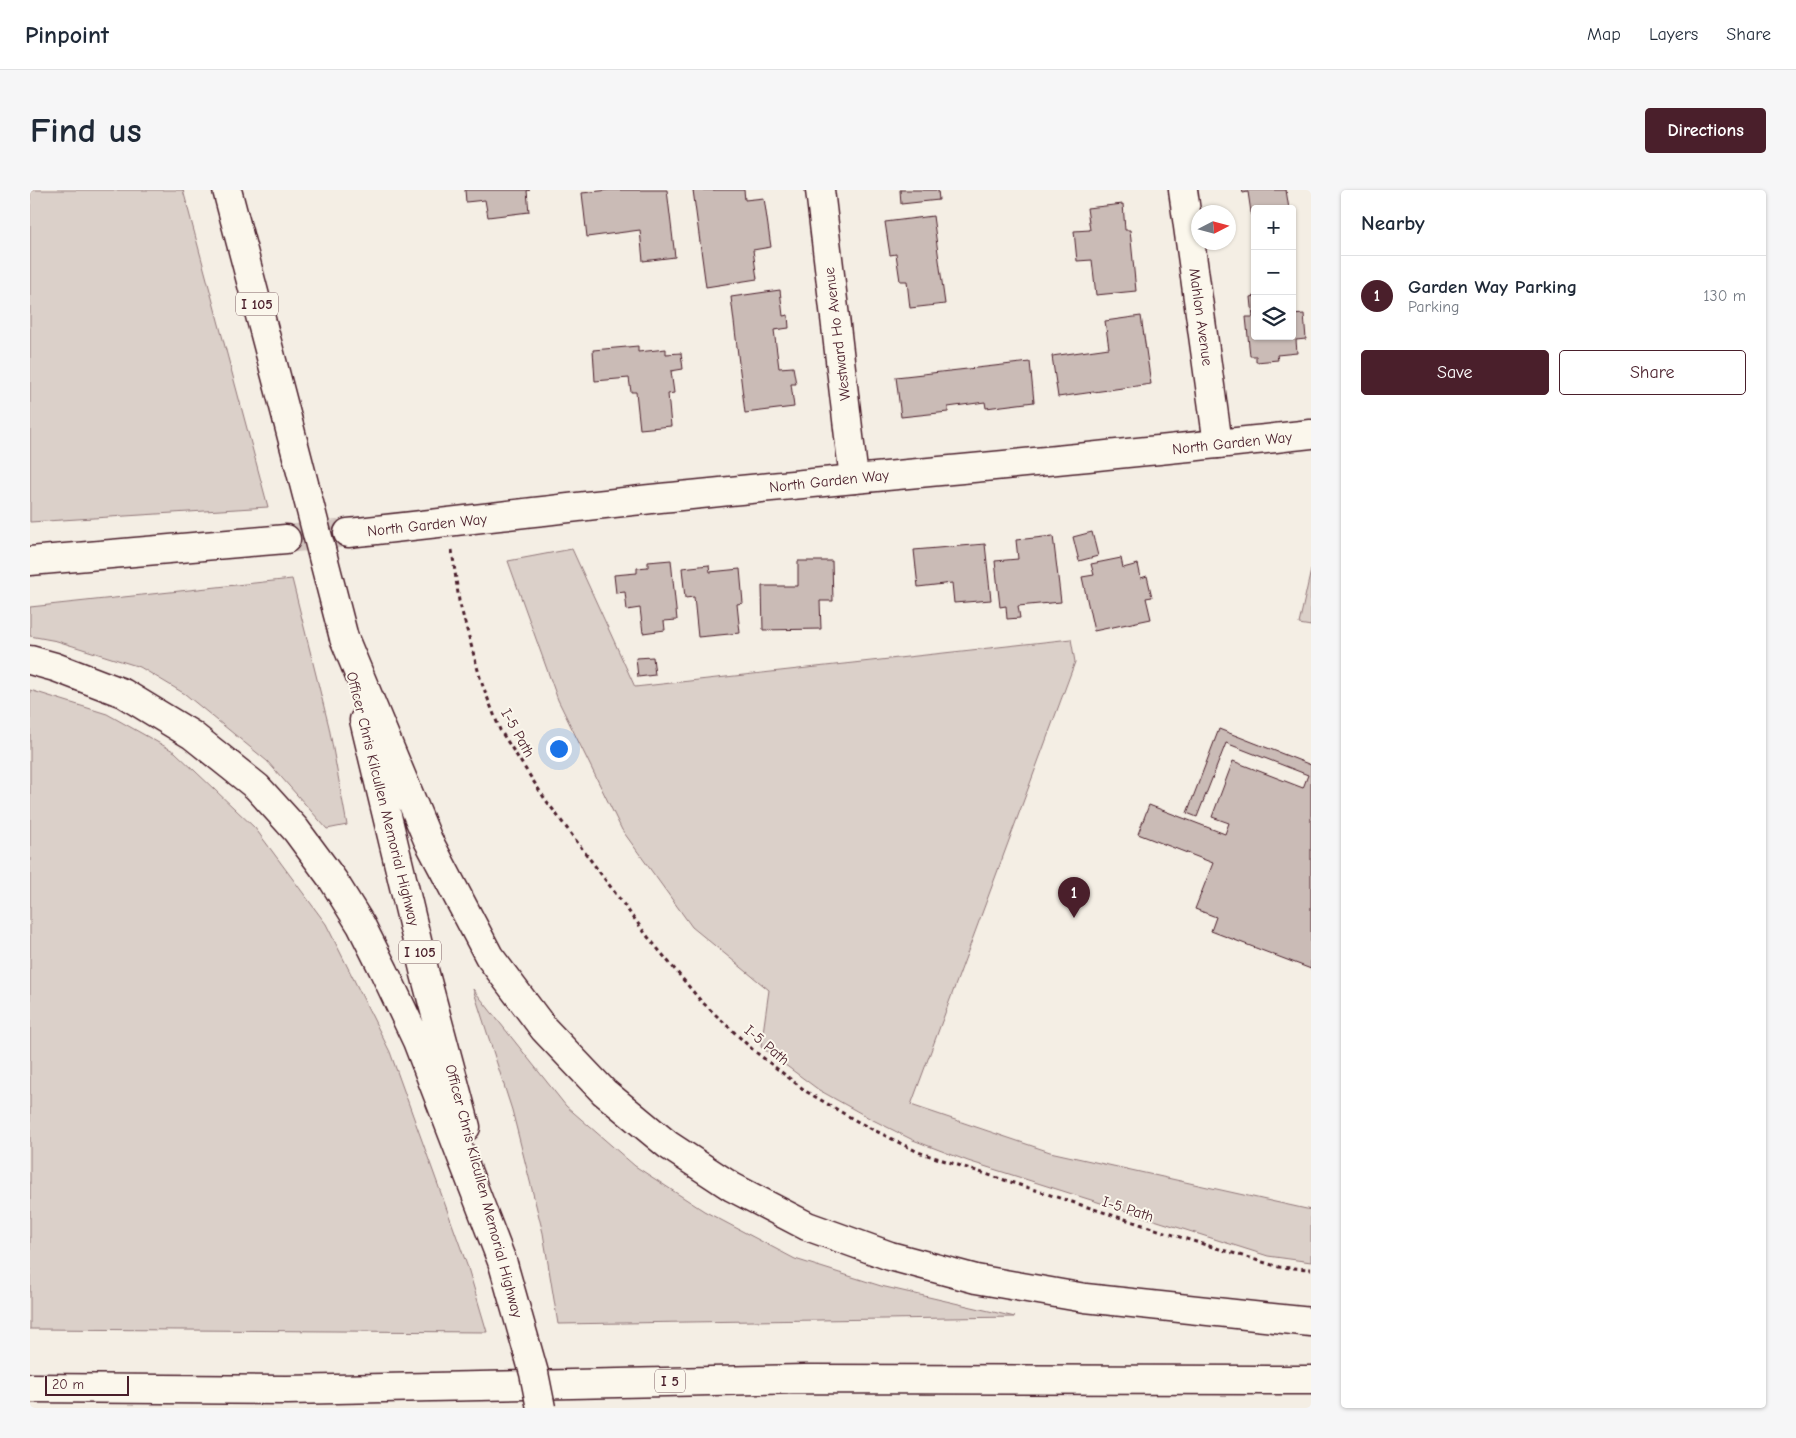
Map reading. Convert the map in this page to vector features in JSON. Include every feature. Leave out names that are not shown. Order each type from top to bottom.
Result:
[{"type":"main road","name":"Officer Chris Kilcullen Memorial Highway","points":[[227,190],[344,638],[425,974],[534,1373],[541,1408]]},
{"type":"main road","name":"Westward Ho Avenue","points":[[820,190],[854,479]]},
{"type":"main road","name":"Mahlon Avenue","points":[[1184,190],[1218,444]]},
{"type":"main road","name":"North Garden Way","points":[[348,533],[688,495],[1311,434]]},
{"type":"main road","points":[[30,561],[286,539]]},
{"type":"main road","points":[[344,638],[428,840],[490,956],[544,1029],[604,1092],[668,1145],[732,1187],[806,1226],[890,1256],[976,1279],[1085,1298],[1311,1322]]},
{"type":"main road","points":[[30,660],[55,667],[123,693],[192,735],[257,787],[296,830],[333,880],[361,925],[384,971],[417,1041],[504,1264]]},
{"type":"main road","name":"I 5","points":[[30,1386],[61,1388],[287,1390],[805,1379],[1311,1380]]},
{"type":"path","name":"I-5 Path","points":[[452,555],[459,601],[481,681],[500,730],[545,799],[648,937],[700,1000],[753,1050],[807,1092],[860,1123],[918,1152],[1173,1235],[1279,1267],[1311,1269]]},
{"type":"shaded area","points":[[30,190],[183,190],[268,507],[30,522]]},
{"type":"shaded area","points":[[572,549],[635,687],[1071,639],[1075,662],[911,1105],[1050,1152],[1311,1210],[1311,1262],[1268,1256],[968,1161],[913,1140],[819,1090],[761,1047],[769,990],[692,927],[622,830],[558,700],[508,561]]},
{"type":"shaded area","points":[[1311,570],[1311,626],[1299,624]]},
{"type":"shaded area","points":[[292,579],[329,727],[347,825],[327,829],[267,761],[185,694],[140,667],[57,641],[30,636],[30,607]]},
{"type":"shaded area","points":[[30,690],[107,714],[175,752],[255,828],[326,924],[390,1052],[468,1268],[487,1332],[30,1329]]},
{"type":"shaded area","points":[[473,989],[566,1106],[635,1166],[704,1211],[795,1259],[881,1286],[1015,1317],[558,1324],[543,1233],[512,1110]]},
{"type":"building","points":[[465,190],[530,190],[527,191],[529,212],[488,217],[485,200],[466,202]]},
{"type":"building","points":[[609,190],[667,190],[675,257],[643,261],[640,230],[587,237],[582,193]]},
{"type":"building","points":[[693,190],[744,190],[745,200],[764,198],[771,247],[753,250],[757,279],[706,287]]},
{"type":"building","points":[[900,190],[938,190],[939,200],[901,204]]},
{"type":"building","points":[[1242,190],[1286,190],[1288,205],[1251,205],[1251,212],[1248,192],[1243,193]]},
{"type":"building","points":[[1123,204],[1125,230],[1130,230],[1136,291],[1096,295],[1092,260],[1077,261],[1074,231],[1090,230],[1087,208]]},
{"type":"building","points":[[933,216],[945,304],[910,308],[907,281],[900,281],[896,254],[890,255],[885,222]]},
{"type":"building","points":[[780,290],[783,316],[788,315],[789,328],[774,330],[779,368],[793,367],[796,384],[791,384],[794,407],[745,413],[731,297]]},
{"type":"building","points":[[1304,314],[1306,339],[1296,340],[1296,315]]},
{"type":"building","points":[[1141,316],[1151,384],[1058,397],[1052,356],[1109,348],[1105,321]]},
{"type":"building","points":[[1246,317],[1251,317],[1251,340],[1296,340],[1297,353],[1277,355],[1278,360],[1256,362],[1256,356],[1250,356]]},
{"type":"building","points":[[638,346],[638,352],[666,349],[666,354],[681,353],[683,369],[671,371],[674,393],[668,394],[671,426],[640,429],[636,392],[631,392],[629,378],[595,381],[593,350]]},
{"type":"building","points":[[1030,362],[1034,402],[986,408],[985,402],[948,407],[948,412],[901,417],[896,377]]},
{"type":"building","points":[[1092,532],[1098,556],[1079,561],[1073,537]]},
{"type":"building","points":[[1053,536],[1061,602],[1018,606],[1020,618],[1007,619],[1006,606],[1000,607],[995,561],[1018,559],[1016,540]]},
{"type":"building","points":[[985,544],[991,600],[954,603],[952,583],[918,587],[914,550]]},
{"type":"building","points":[[1121,558],[1123,568],[1138,564],[1141,578],[1147,576],[1152,597],[1146,598],[1151,619],[1094,631],[1082,577],[1094,575],[1091,564]]},
{"type":"building","points":[[671,560],[677,620],[664,621],[665,630],[643,633],[640,608],[627,610],[625,592],[616,593],[614,575],[637,573],[637,568],[648,567],[648,562]]},
{"type":"building","points":[[798,561],[832,561],[833,601],[820,601],[821,629],[763,630],[762,586],[798,586]]},
{"type":"building","points":[[709,565],[710,572],[740,569],[743,603],[737,604],[740,633],[698,637],[694,597],[685,598],[682,568]]},
{"type":"building","points":[[653,657],[655,675],[638,677],[636,658]]},
{"type":"building","points":[[1219,729],[1311,765],[1311,969],[1211,931],[1216,917],[1195,909],[1213,863],[1138,834],[1149,805],[1225,834],[1229,823],[1212,817],[1233,761],[1303,788],[1308,775],[1226,743],[1197,817],[1187,813]]},
{"type":"tunnel","points":[[286,539],[348,533]]},
{"type":"place","name":"Garden Way Parking","points":[[1074,918]]}]
